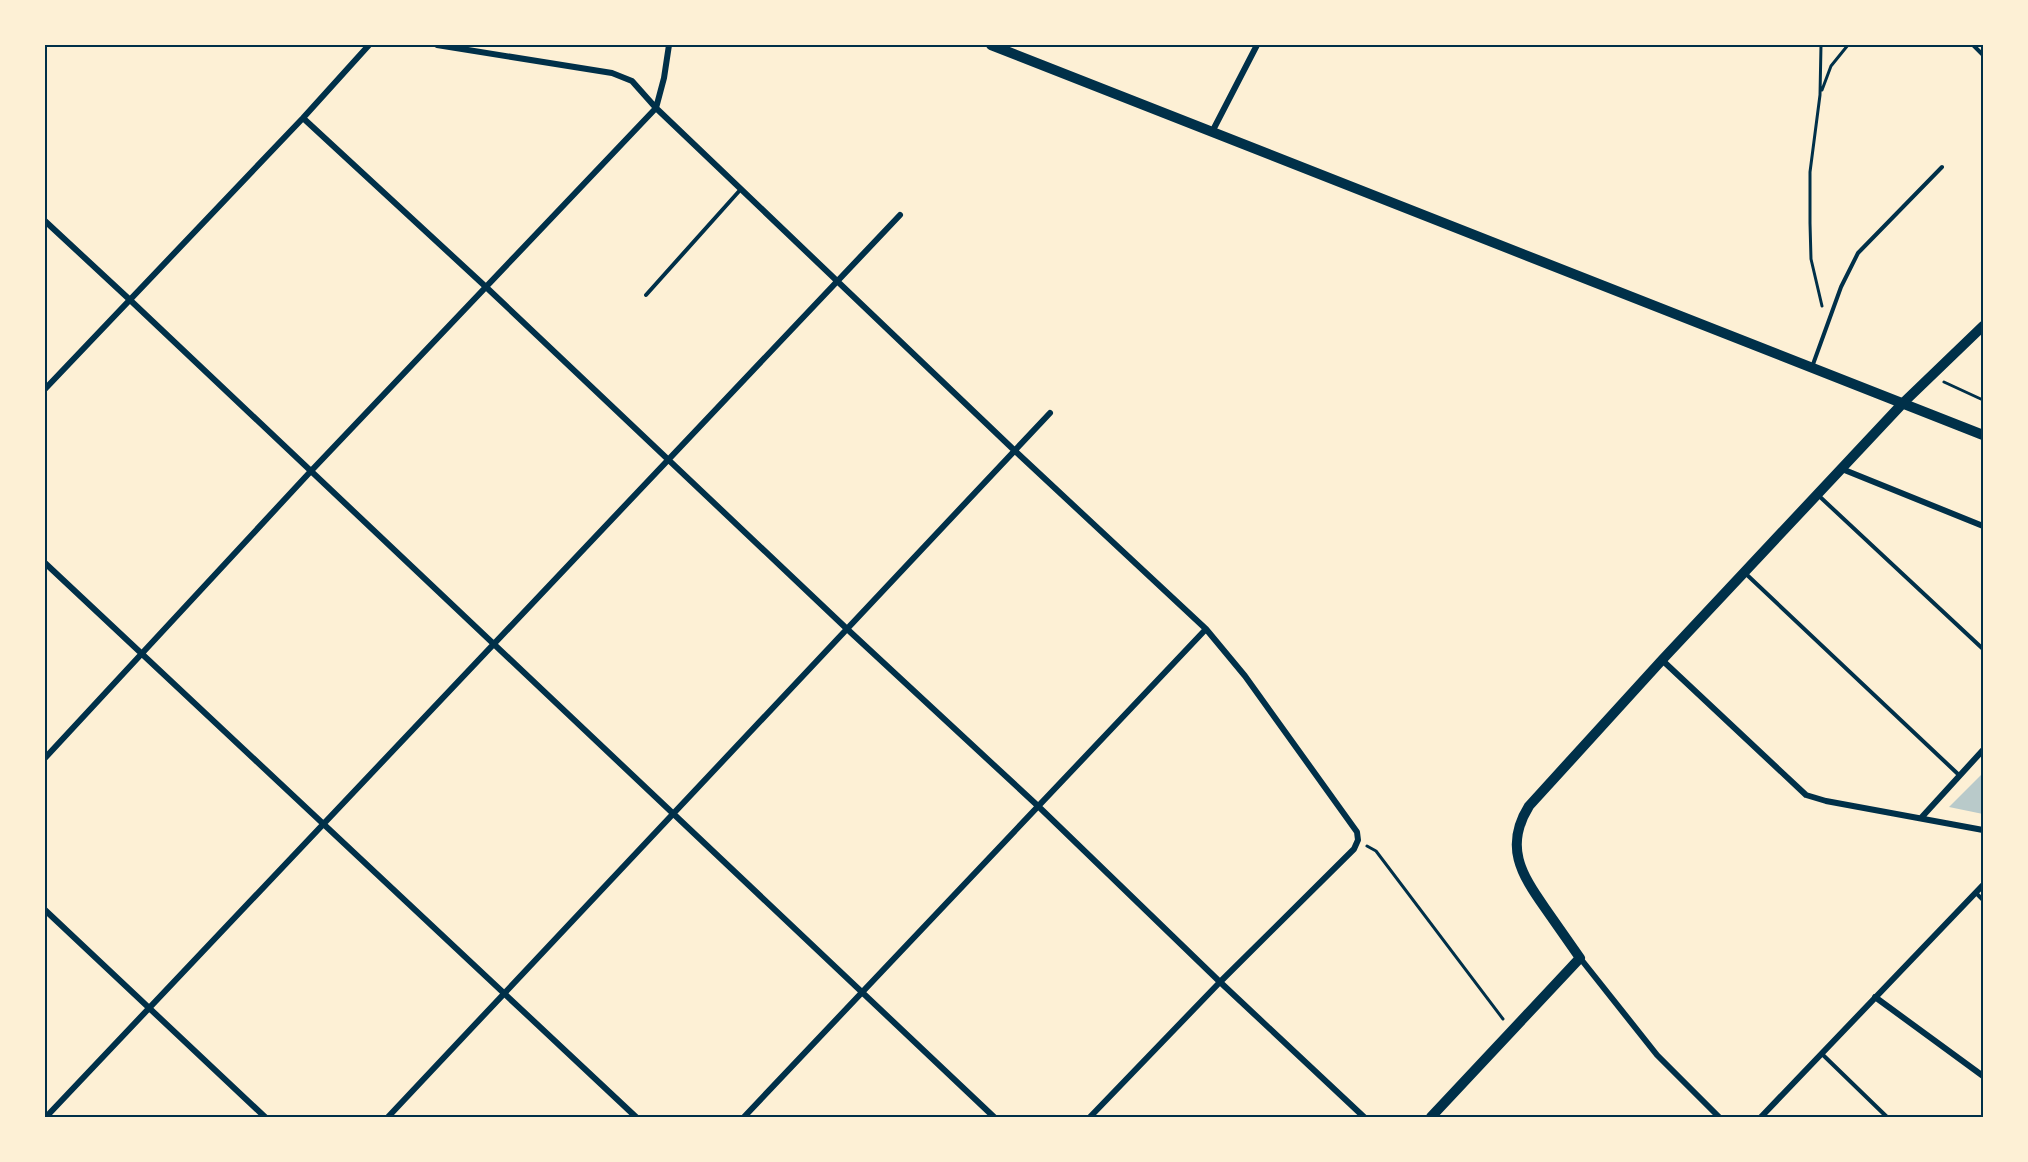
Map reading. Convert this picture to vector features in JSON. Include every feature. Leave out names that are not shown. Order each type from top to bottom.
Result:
[{"type":"street","points":[[45,389],[129,298],[303,118],[369,45]]},
{"type":"street","points":[[437,45],[612,73],[632,81],[656,108],[1014,450],[1206,629],[1239,668],[1357,832],[1358,840],[1354,849],[1220,982],[1090,1117]]},
{"type":"street","points":[[45,758],[311,471],[656,108],[669,45]]},
{"type":"street","points":[[991,45],[1983,435]]},
{"type":"street","points":[[1212,133],[1257,45]]},
{"type":"street","points":[[303,118],[1038,806],[1364,1117]]},
{"type":"street","points":[[46,1117],[900,215]]},
{"type":"street","points":[[45,221],[994,1117]]},
{"type":"street","points":[[1719,1117],[1657,1055],[1580,958],[1533,890],[1519,865],[1517,835],[1524,815],[1537,796],[1903,403],[1983,326]]},
{"type":"street","points":[[388,1117],[1050,412]]},
{"type":"street","points":[[1842,469],[1983,526]]},
{"type":"street","points":[[45,563],[636,1117]]},
{"type":"street","points":[[744,1117],[1206,629]]},
{"type":"street","points":[[1662,660],[1806,795],[1826,801],[1983,830]]},
{"type":"street","points":[[1921,818],[1983,750]]},
{"type":"street","points":[[1761,1117],[1983,885]]},
{"type":"street","points":[[45,910],[265,1117]]},
{"type":"street","points":[[1431,1117],[1580,958]]},
{"type":"street","points":[[1875,997],[1983,1076]]},
{"type":"lane","points":[[1973,45],[1983,55]]},
{"type":"lane","points":[[1812,368],[1841,287],[1858,253],[1942,167]]},
{"type":"lane","points":[[646,295],[741,189]]},
{"type":"lane","points":[[1818,494],[1983,649]]},
{"type":"lane","points":[[1745,572],[1959,775]]},
{"type":"lane","points":[[1976,893],[1983,900]]},
{"type":"lane","points":[[1821,1054],[1887,1117]]},
{"type":"path","points":[[1821,45],[1819,117],[1810,172],[1810,223],[1811,259],[1826,325]]},
{"type":"path","points":[[1820,95],[1831,66],[1848,45]]},
{"type":"path","points":[[1932,376],[1983,400]]},
{"type":"path","points":[[1358,840],[1376,851],[1512,1031]]},
{"type":"shaded area","points":[[1983,773],[1983,814],[1949,807]]}]
